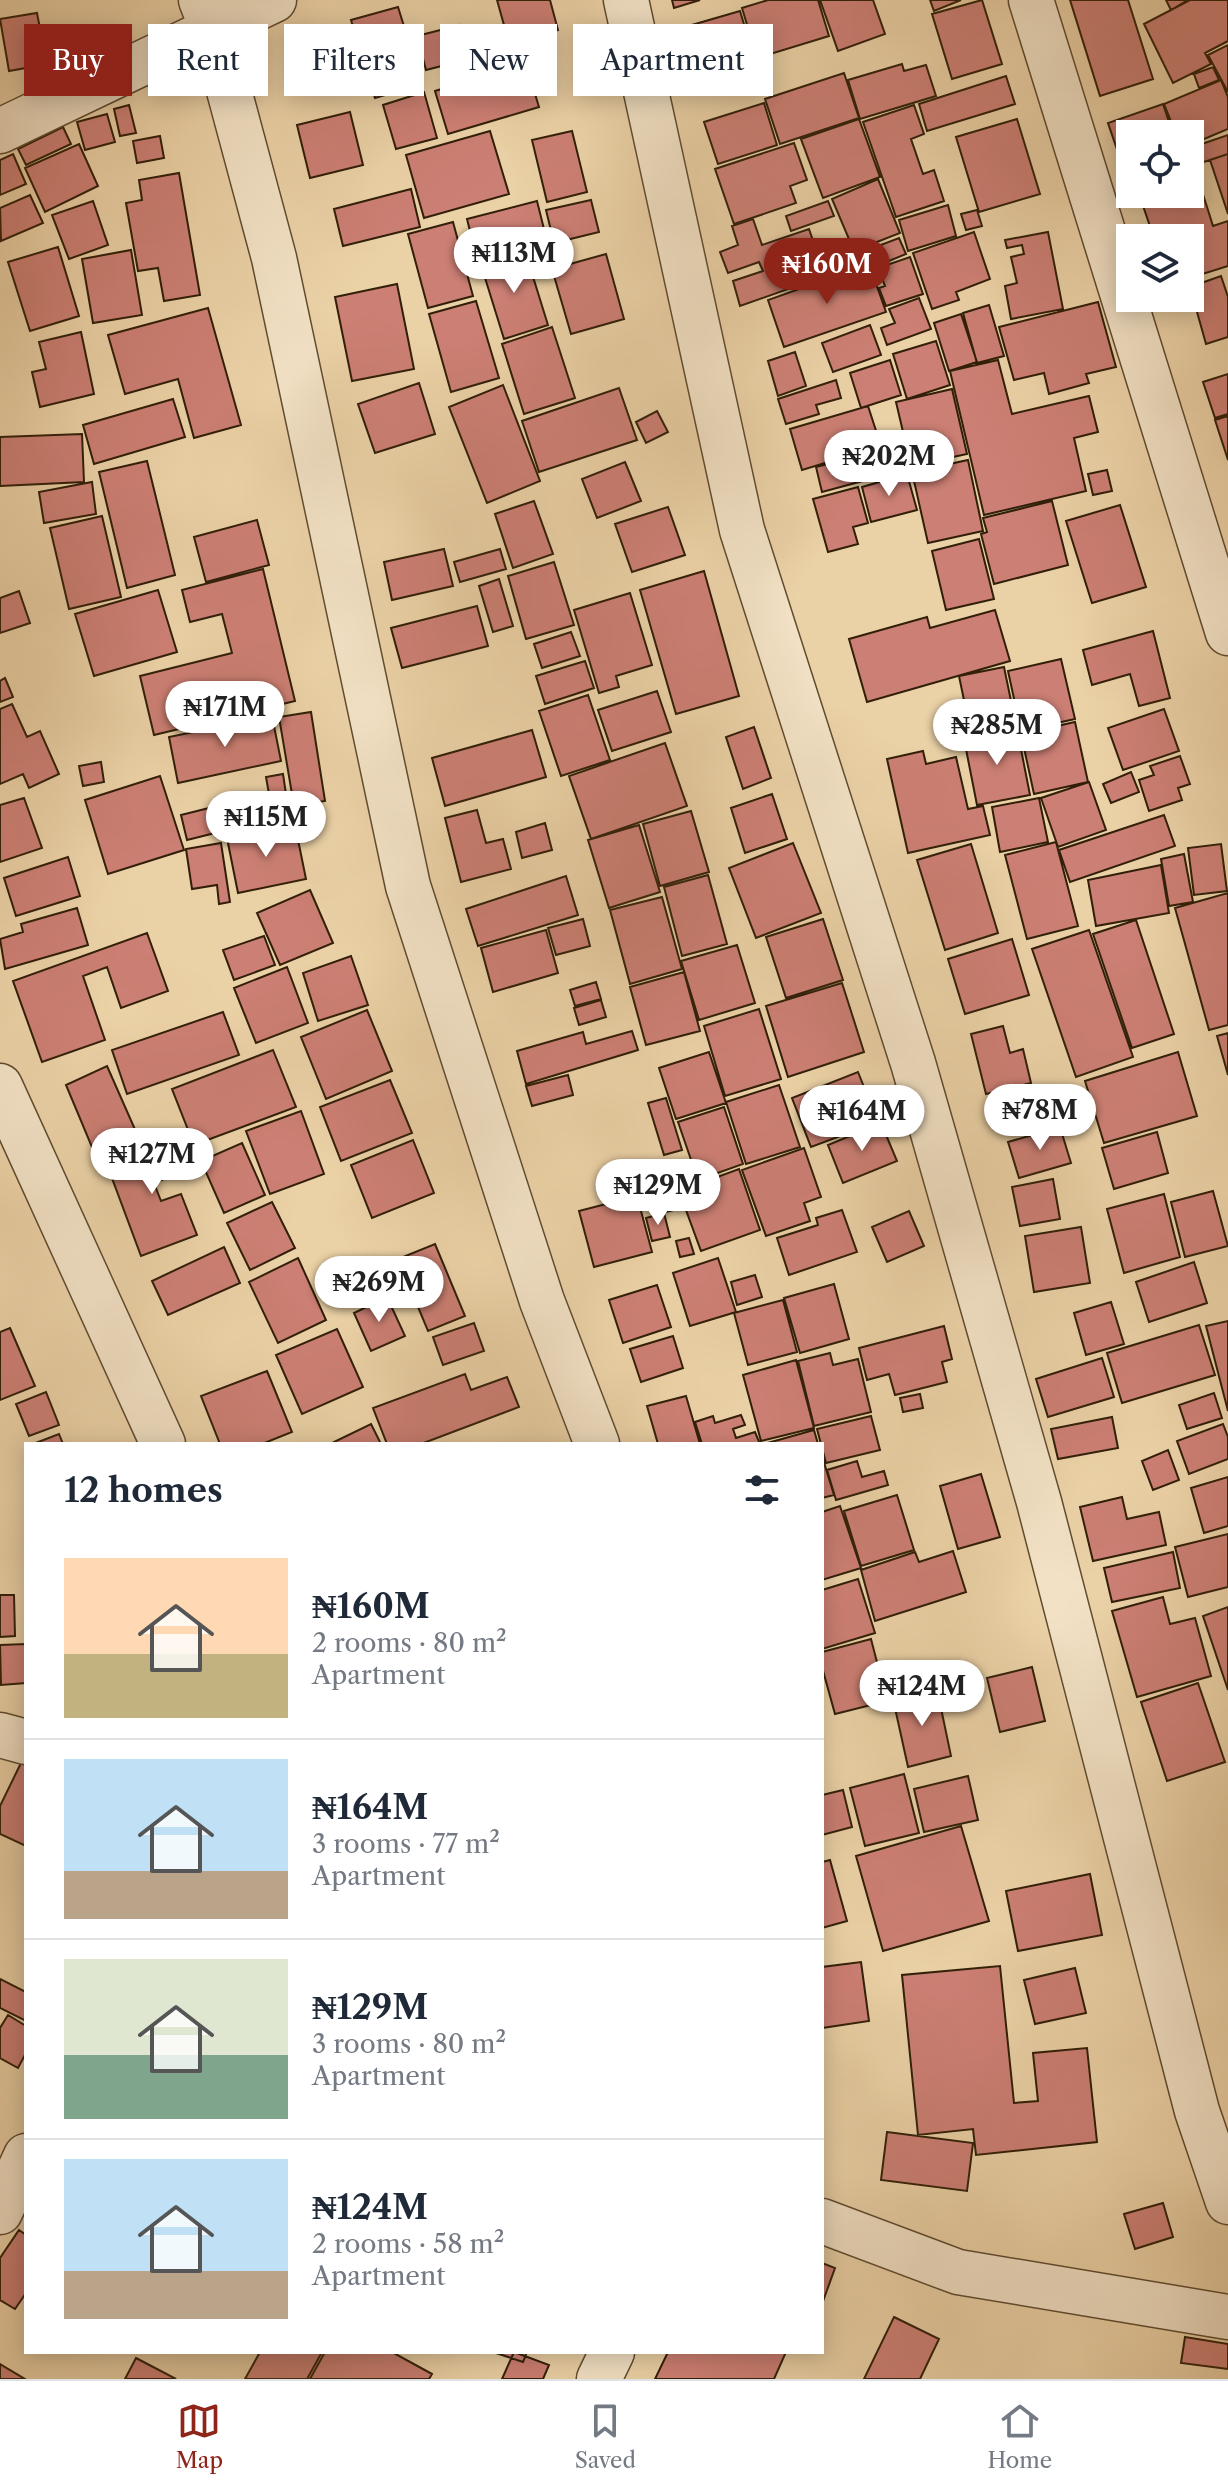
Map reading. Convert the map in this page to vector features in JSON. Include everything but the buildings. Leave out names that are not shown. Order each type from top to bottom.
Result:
[{"type":"street","points":[[0,131],[207,15],[274,0]]},
{"type":"street","points":[[626,0],[742,530],[930,1124],[1039,1502],[1197,2111],[1228,2202]]},
{"type":"street","points":[[1031,0],[1228,633]]},
{"type":"street","points":[[207,15],[274,258],[408,886],[542,1301],[596,1442]]},
{"type":"street","points":[[0,1086],[162,1442]]},
{"type":"street","points":[[0,1735],[24,1741]]},
{"type":"street","points":[[0,2212],[24,2160]]},
{"type":"street","points":[[824,2222],[958,2272],[1228,2317]]},
{"type":"street","points":[[599,2379],[611,2354]]}]
